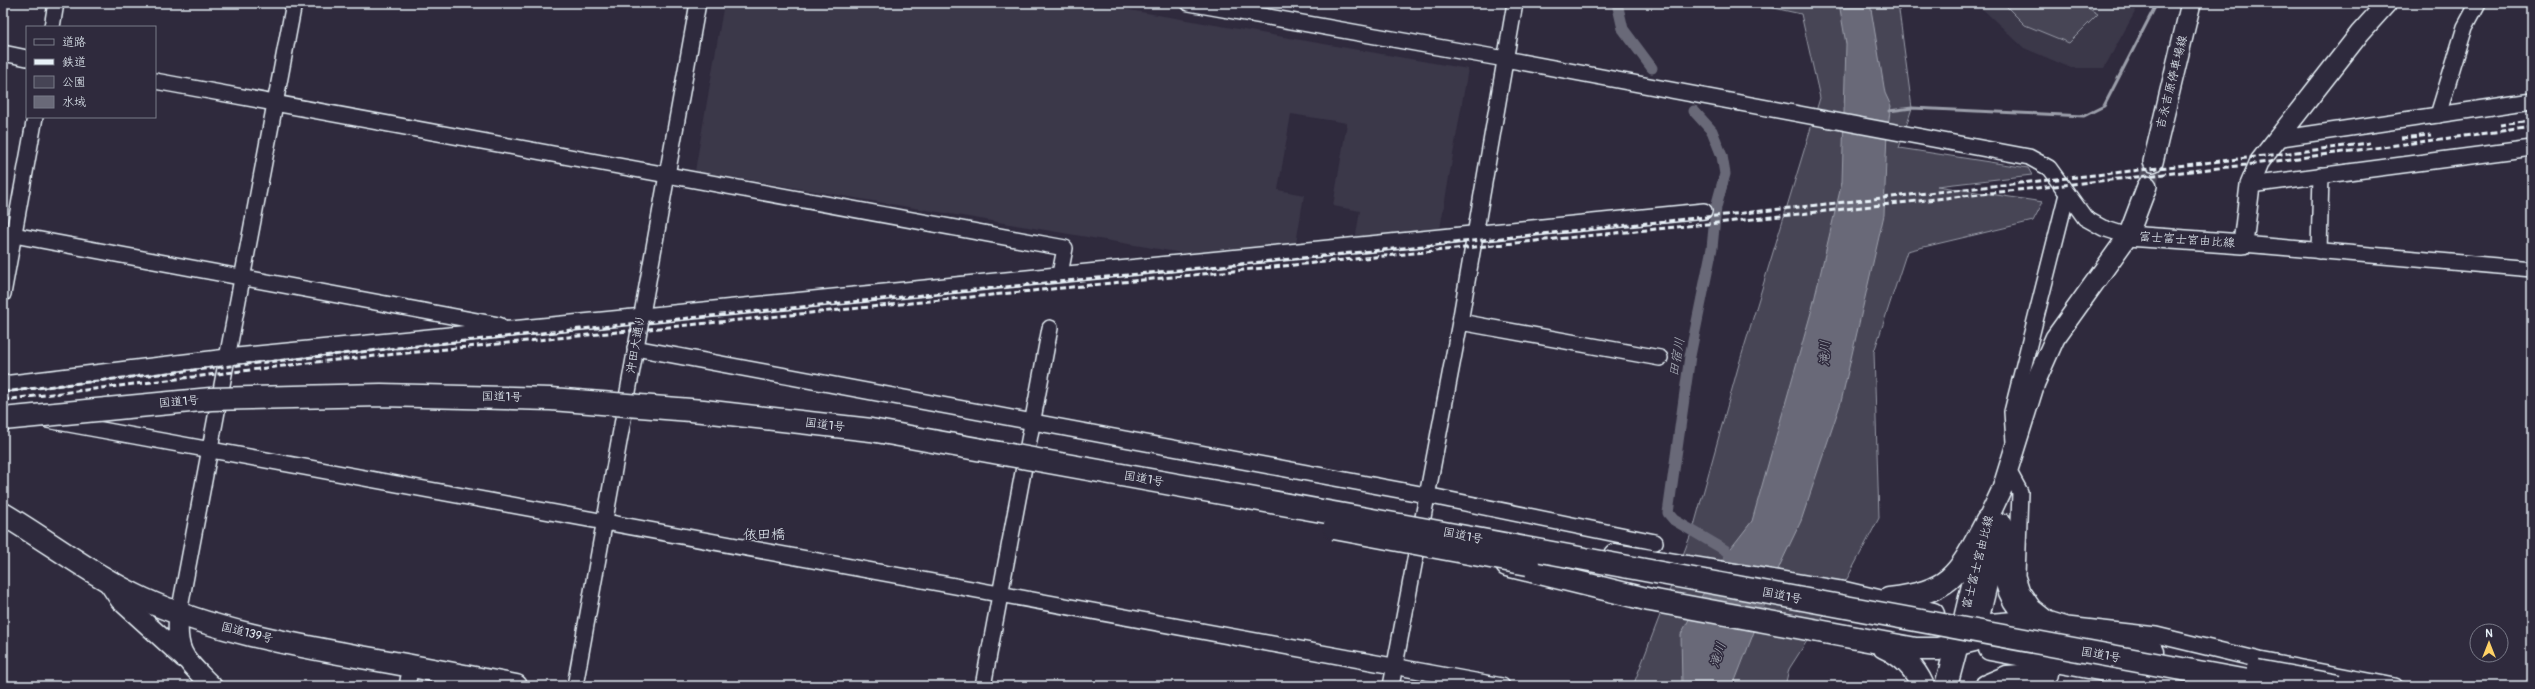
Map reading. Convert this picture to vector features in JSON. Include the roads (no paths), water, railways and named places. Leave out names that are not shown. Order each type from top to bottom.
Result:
[{"type":"highway","name":"国道1号","points":[[3,418],[211,399],[381,395],[551,399],[625,404],[871,430],[2193,686]]},
{"type":"highway","name":"国道1号","points":[[3,432],[216,413],[396,409],[599,415],[826,438],[1433,538],[2274,686]]},
{"type":"highway","name":"国道139号","points":[[3,514],[106,580],[143,599],[179,613],[222,627],[409,676],[516,686]]},
{"type":"highway","points":[[1878,600],[1918,595],[1939,588],[1967,559],[1994,523]]},
{"type":"highway","points":[[1994,523],[2011,596],[2020,610],[2043,628]]},
{"type":"highway","points":[[1433,538],[1659,561],[1878,600],[1929,613],[1950,622],[1966,638],[2002,665],[2047,674],[2124,686]]},
{"type":"highway","points":[[1433,538],[1650,600],[1916,649],[1938,649],[1966,638],[1990,625],[2014,623],[2153,652],[2338,686]]},
{"type":"highway","points":[[1946,686],[1966,638]]},
{"type":"highway","points":[[1962,686],[1966,638]]},
{"type":"highway","points":[[1871,641],[1891,651],[1907,662],[1918,676],[1923,686]]},
{"type":"highway","points":[[1986,686],[2007,677],[2047,674]]},
{"type":"main road","name":"吉永吉原停車場線","points":[[2153,162],[2191,3]]},
{"type":"main road","name":"富士富士宮由比線","points":[[1966,638],[2002,489],[2035,383],[2055,338],[2128,236],[2243,244],[2250,185],[2260,161],[2276,139],[2387,3]]},
{"type":"main road","points":[[2128,236],[2147,186]]},
{"type":"main road","points":[[106,580],[120,600],[184,658],[212,686]]},
{"type":"main road","points":[[179,613],[178,637],[184,658]]},
{"type":"street","points":[[52,26],[56,3]]},
{"type":"street","points":[[179,613],[294,3]]},
{"type":"street","name":"沖田大通り","points":[[575,686],[698,3]]},
{"type":"street","points":[[1189,3],[1505,59],[1804,117],[2029,157],[2050,168],[2085,218],[2103,228],[2128,236]]},
{"type":"street","points":[[1391,686],[1460,322],[1515,3]]},
{"type":"street","points":[[2438,115],[2465,27],[2478,3]]},
{"type":"street","points":[[3,53],[26,58]]},
{"type":"street","points":[[156,81],[1065,248],[1060,274]]},
{"type":"street","points":[[2276,139],[2532,101]]},
{"type":"street","points":[[3,294],[8,234],[35,118]]},
{"type":"street","points":[[2250,185],[2532,148]]},
{"type":"street","points":[[2319,251],[2321,175]]},
{"type":"street","points":[[2014,449],[2012,412],[2067,194]]},
{"type":"street","points":[[3,384],[228,357],[1704,211]]},
{"type":"street","points":[[8,234],[517,328]]},
{"type":"street","points":[[2243,244],[2532,269]]},
{"type":"street","points":[[1460,322],[1660,358]]},
{"type":"street","points":[[2034,325],[2055,338]]},
{"type":"street","points":[[983,686],[1050,328]]},
{"type":"street","points":[[635,348],[1426,495],[1654,542]]},
{"type":"street","points":[[3,412],[210,452],[1394,668],[1502,686]]},
{"type":"street","points":[[2008,470],[2020,492],[2017,576],[2022,591],[2033,607],[2048,619],[2067,625],[2156,635],[2260,664],[2395,686]]},
{"type":"water","name":"滝川","points":[[1839,3],[1870,3],[1885,93],[1891,106],[1887,131],[1884,215],[1841,402],[1801,521],[1780,565],[1733,686],[1682,686],[1681,634],[1721,561],[1752,521],[1812,309],[1842,182],[1846,44]]},
{"type":"waterway","name":"田宿川","points":[[1617,3],[1623,29],[1652,68]]},
{"type":"waterway","points":[[1889,111],[1912,108],[2084,116],[2104,106],[2157,3]]},
{"type":"waterway","name":"田宿川","points":[[1694,111],[1712,131],[1722,156],[1725,174],[1716,207],[1712,248],[1690,356],[1668,513],[1674,520],[1725,550],[1739,563]]},
{"type":"tunnel","points":[[2147,186],[2153,162]]},
{"type":"railway","points":[[2500,125],[2532,121]]},
{"type":"railway","points":[[3,400],[316,362],[1717,223],[2246,165],[2532,127]]},
{"type":"railway","points":[[2401,138],[2431,135]]},
{"type":"railway","points":[[3,392],[472,340],[1647,223],[2187,165],[2369,143]]},
{"type":"district","name":"依田橋","points":[[764,534]]}]
